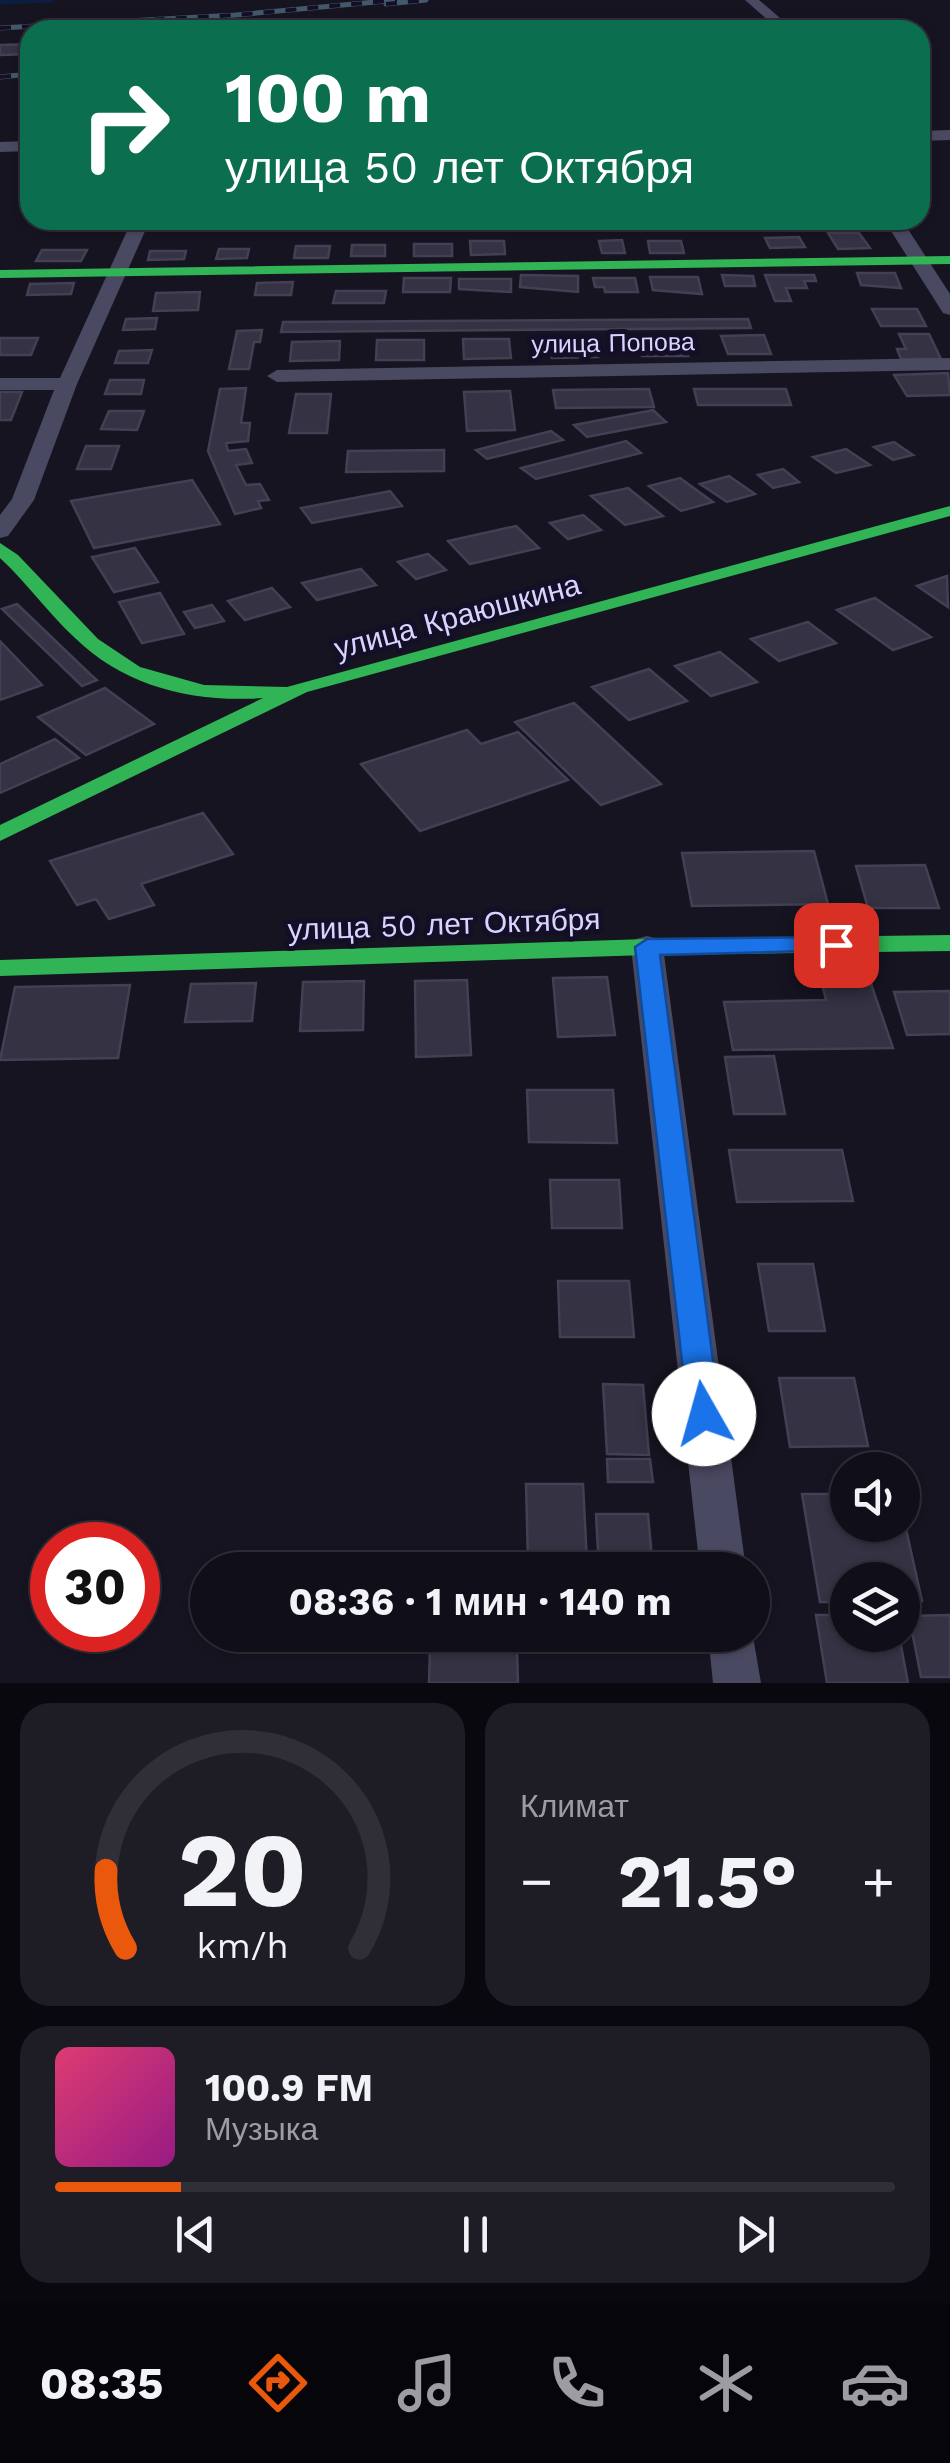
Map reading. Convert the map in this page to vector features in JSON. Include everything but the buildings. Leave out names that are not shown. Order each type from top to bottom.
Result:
[{"type":"street","points":[[752,0],[775,20]]},
{"type":"street","points":[[0,532],[24,500],[67,384],[135,230]]},
{"type":"street","points":[[900,230],[950,309]]},
{"type":"street","points":[[0,274],[950,260]]},
{"type":"street","name":"улица Попова","points":[[277,376],[950,364]]},
{"type":"street","points":[[0,384],[67,384]]},
{"type":"street","name":"улица Краюшкина","points":[[0,834],[300,688],[950,511]]},
{"type":"street","points":[[0,548],[89,642],[142,678],[215,694],[300,688]]},
{"type":"street","name":"улица 50 лет Октября","points":[[0,968],[647,947],[950,943]]},
{"type":"street","points":[[647,947],[721,1552]]},
{"type":"street","points":[[733,1652],[737,1683]]},
{"type":"waterway","points":[[0,2],[51,0]]},
{"type":"railway","points":[[145,20],[397,0]]},
{"type":"railway","points":[[386,4],[426,0]]},
{"type":"railway","points":[[0,28],[20,27]]},
{"type":"railway","points":[[0,77],[20,75]]},
{"type":"traffic: fast","points":[[0,274],[950,260]]},
{"type":"traffic: fast","points":[[0,834],[300,688],[950,511]]},
{"type":"traffic: fast","points":[[0,548],[91,643],[133,671],[156,681],[204,691],[280,691]]},
{"type":"traffic: fast","points":[[0,968],[647,947],[950,943]]},
{"type":"route","points":[[704,1414],[647,947],[836,945]]}]
